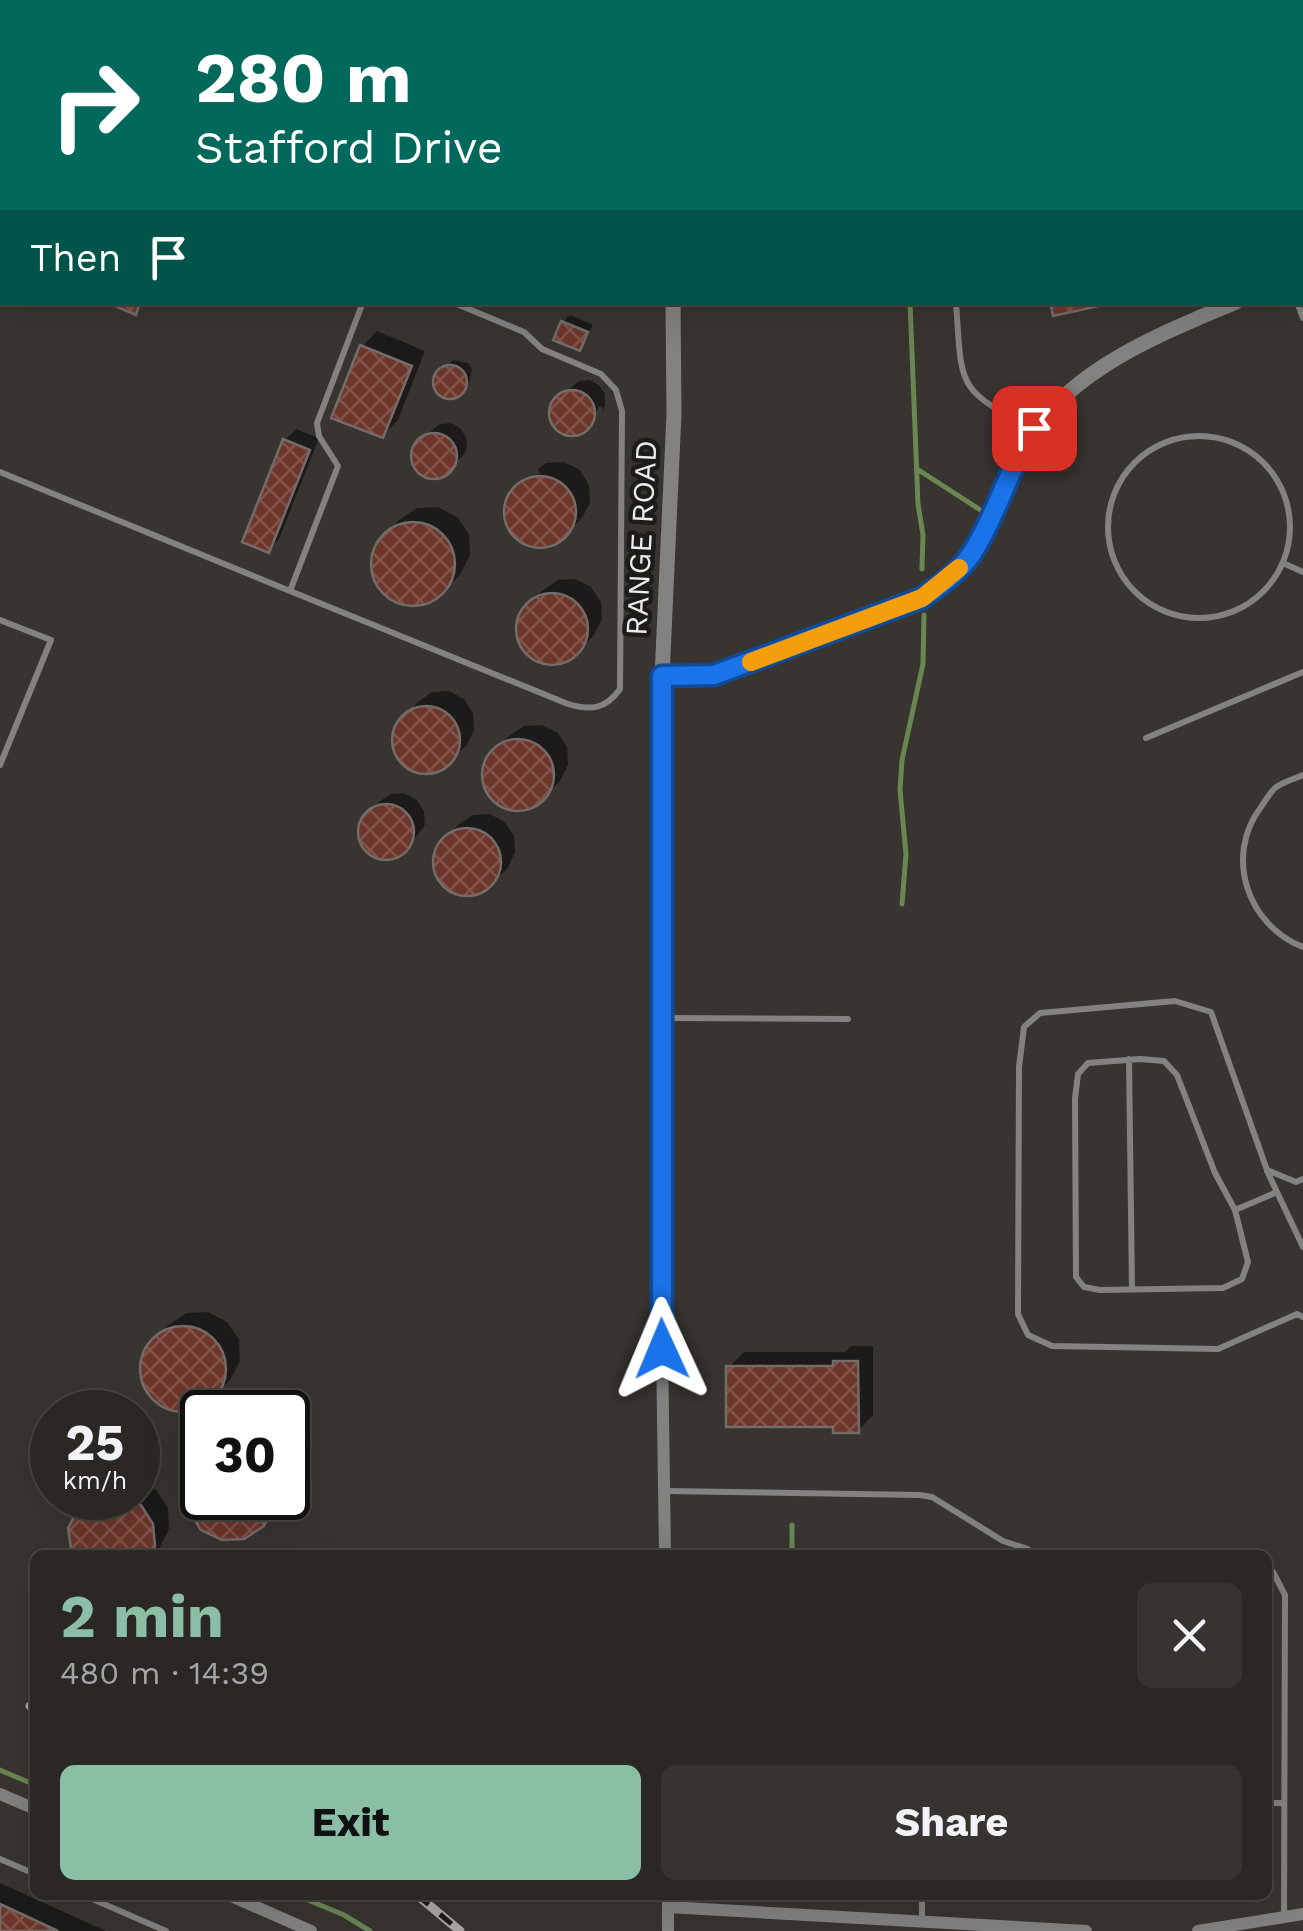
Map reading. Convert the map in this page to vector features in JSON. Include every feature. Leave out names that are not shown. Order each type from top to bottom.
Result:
[{"type":"street","name":"RANGE ROAD","points":[[664,1550],[662,676],[674,414],[672,305]]},
{"type":"street","points":[[662,676],[714,675],[922,598],[968,558],[984,532],[1014,460],[1034,428],[1093,372],[1125,351],[1229,305]]},
{"type":"street","points":[[0,1794],[30,1808]]},
{"type":"street","points":[[240,1900],[311,1931]]},
{"type":"street","points":[[668,1931],[668,1901],[922,1923],[1086,1931]]},
{"type":"street","points":[[1198,1931],[1303,1914]]},
{"type":"lane","points":[[290,591],[338,466],[319,436],[317,423],[362,305]]},
{"type":"lane","points":[[0,472],[568,704],[598,708],[612,701],[620,689],[622,411],[616,390],[601,374],[542,348],[524,332],[459,305]]},
{"type":"lane","points":[[956,305],[961,370],[970,389],[990,407],[1034,428]]},
{"type":"lane","points":[[1191,436],[1221,438],[1249,451],[1273,474],[1288,506],[1290,534],[1283,564],[1267,589],[1240,609],[1208,618],[1176,616],[1142,600],[1124,581],[1111,555],[1107,523],[1117,486],[1147,452],[1191,436]]},
{"type":"lane","points":[[1283,564],[1303,572]]},
{"type":"lane","points":[[0,620],[51,640],[0,765]]},
{"type":"lane","points":[[1146,738],[1303,672]]},
{"type":"lane","points":[[1303,775],[1275,788],[1249,823],[1241,860],[1251,902],[1266,924],[1303,947]]},
{"type":"lane","points":[[1302,1244],[1267,1170],[1211,1012],[1174,1001],[1156,1002],[1040,1013],[1024,1027],[1019,1067],[1018,1314],[1028,1335],[1052,1346],[1218,1349],[1297,1314],[1303,1317]]},
{"type":"lane","points":[[662,1018],[848,1018]]},
{"type":"lane","points":[[1129,1060],[1132,1290]]},
{"type":"lane","points":[[1164,1060],[1177,1075],[1215,1174],[1235,1210],[1248,1262],[1242,1278],[1223,1288],[1100,1290],[1084,1286],[1076,1277],[1078,1074],[1088,1063],[1164,1060]]},
{"type":"lane","points":[[1267,1170],[1296,1182],[1303,1179]]},
{"type":"lane","points":[[1235,1210],[1277,1192]]},
{"type":"lane","points":[[664,1491],[920,1495],[932,1498],[1003,1541],[1028,1548]]},
{"type":"lane","points":[[1272,1571],[1285,1595],[1284,1918]]},
{"type":"lane","points":[[1272,1803],[1284,1803]]},
{"type":"lane","points":[[0,1859],[30,1872]]},
{"type":"lane","points":[[95,1900],[166,1931]]},
{"type":"lane","points":[[922,1900],[922,1923]]},
{"type":"building","points":[[113,305],[139,305],[136,315]]},
{"type":"building","points":[[1051,305],[1103,305],[1053,316]]},
{"type":"building","points":[[561,321],[588,332],[580,351],[553,340]]},
{"type":"building","points":[[360,345],[412,366],[383,438],[331,418]]},
{"type":"building","points":[[450,365],[462,370],[467,382],[462,394],[450,399],[438,394],[433,382],[438,370]]},
{"type":"building","points":[[572,390],[588,397],[595,413],[588,429],[572,436],[556,429],[549,413],[556,397]]},
{"type":"building","points":[[434,433],[450,440],[457,456],[450,472],[434,479],[418,472],[411,456],[418,440]]},
{"type":"building","points":[[283,439],[310,450],[269,553],[242,542]]},
{"type":"building","points":[[540,476],[565,487],[576,512],[565,537],[540,548],[515,537],[504,512],[515,487]]},
{"type":"building","points":[[405,522],[421,522],[437,529],[448,540],[455,564],[452,580],[443,594],[421,606],[405,606],[389,599],[378,588],[371,572],[371,556],[378,540],[389,529]]},
{"type":"building","points":[[552,593],[577,604],[588,629],[577,654],[552,665],[527,654],[516,629],[527,604]]},
{"type":"building","points":[[426,706],[439,708],[450,716],[458,727],[458,753],[450,764],[439,772],[426,774],[413,772],[402,764],[394,753],[392,740],[394,727],[402,716],[413,708]]},
{"type":"building","points":[[518,739],[543,750],[554,775],[543,800],[518,811],[493,800],[482,775],[493,750]]},
{"type":"building","points":[[386,804],[406,812],[414,832],[406,852],[386,860],[366,852],[358,832],[366,812]]},
{"type":"building","points":[[467,828],[480,830],[491,838],[499,849],[499,875],[491,886],[480,894],[467,896],[454,894],[443,886],[435,875],[433,862],[435,849],[443,838],[454,830]]},
{"type":"building","points":[[175,1327],[207,1333],[219,1345],[225,1361],[220,1390],[180,1390],[180,1412],[160,1406],[160,1390],[146,1390],[141,1377],[147,1345],[159,1333]]},
{"type":"building","points":[[833,1361],[858,1361],[859,1433],[833,1433],[833,1427],[726,1427],[726,1366],[833,1366]]},
{"type":"building","points":[[72,1520],[150,1520],[155,1546],[153,1550],[71,1550],[68,1528]]},
{"type":"building","points":[[195,1520],[267,1520],[244,1539],[222,1540],[201,1530]]},
{"type":"building","points":[[0,1904],[58,1931],[0,1931]]},
{"type":"waterway","points":[[910,305],[922,569]]},
{"type":"waterway","points":[[917,469],[982,511]]},
{"type":"waterway","points":[[902,904],[906,854],[900,790],[902,760],[923,664],[924,615]]},
{"type":"waterway","points":[[792,1525],[792,1550]]},
{"type":"waterway","points":[[0,1770],[30,1783]]},
{"type":"waterway","points":[[308,1900],[370,1931]]},
{"type":"railway","points":[[423,1900],[460,1931]]},
{"type":"slow traffic","points":[[751,662],[922,598],[959,568]]},
{"type":"route","points":[[662,1349],[662,676],[714,675],[922,598],[968,558],[984,532],[1014,460],[1034,428]]}]
